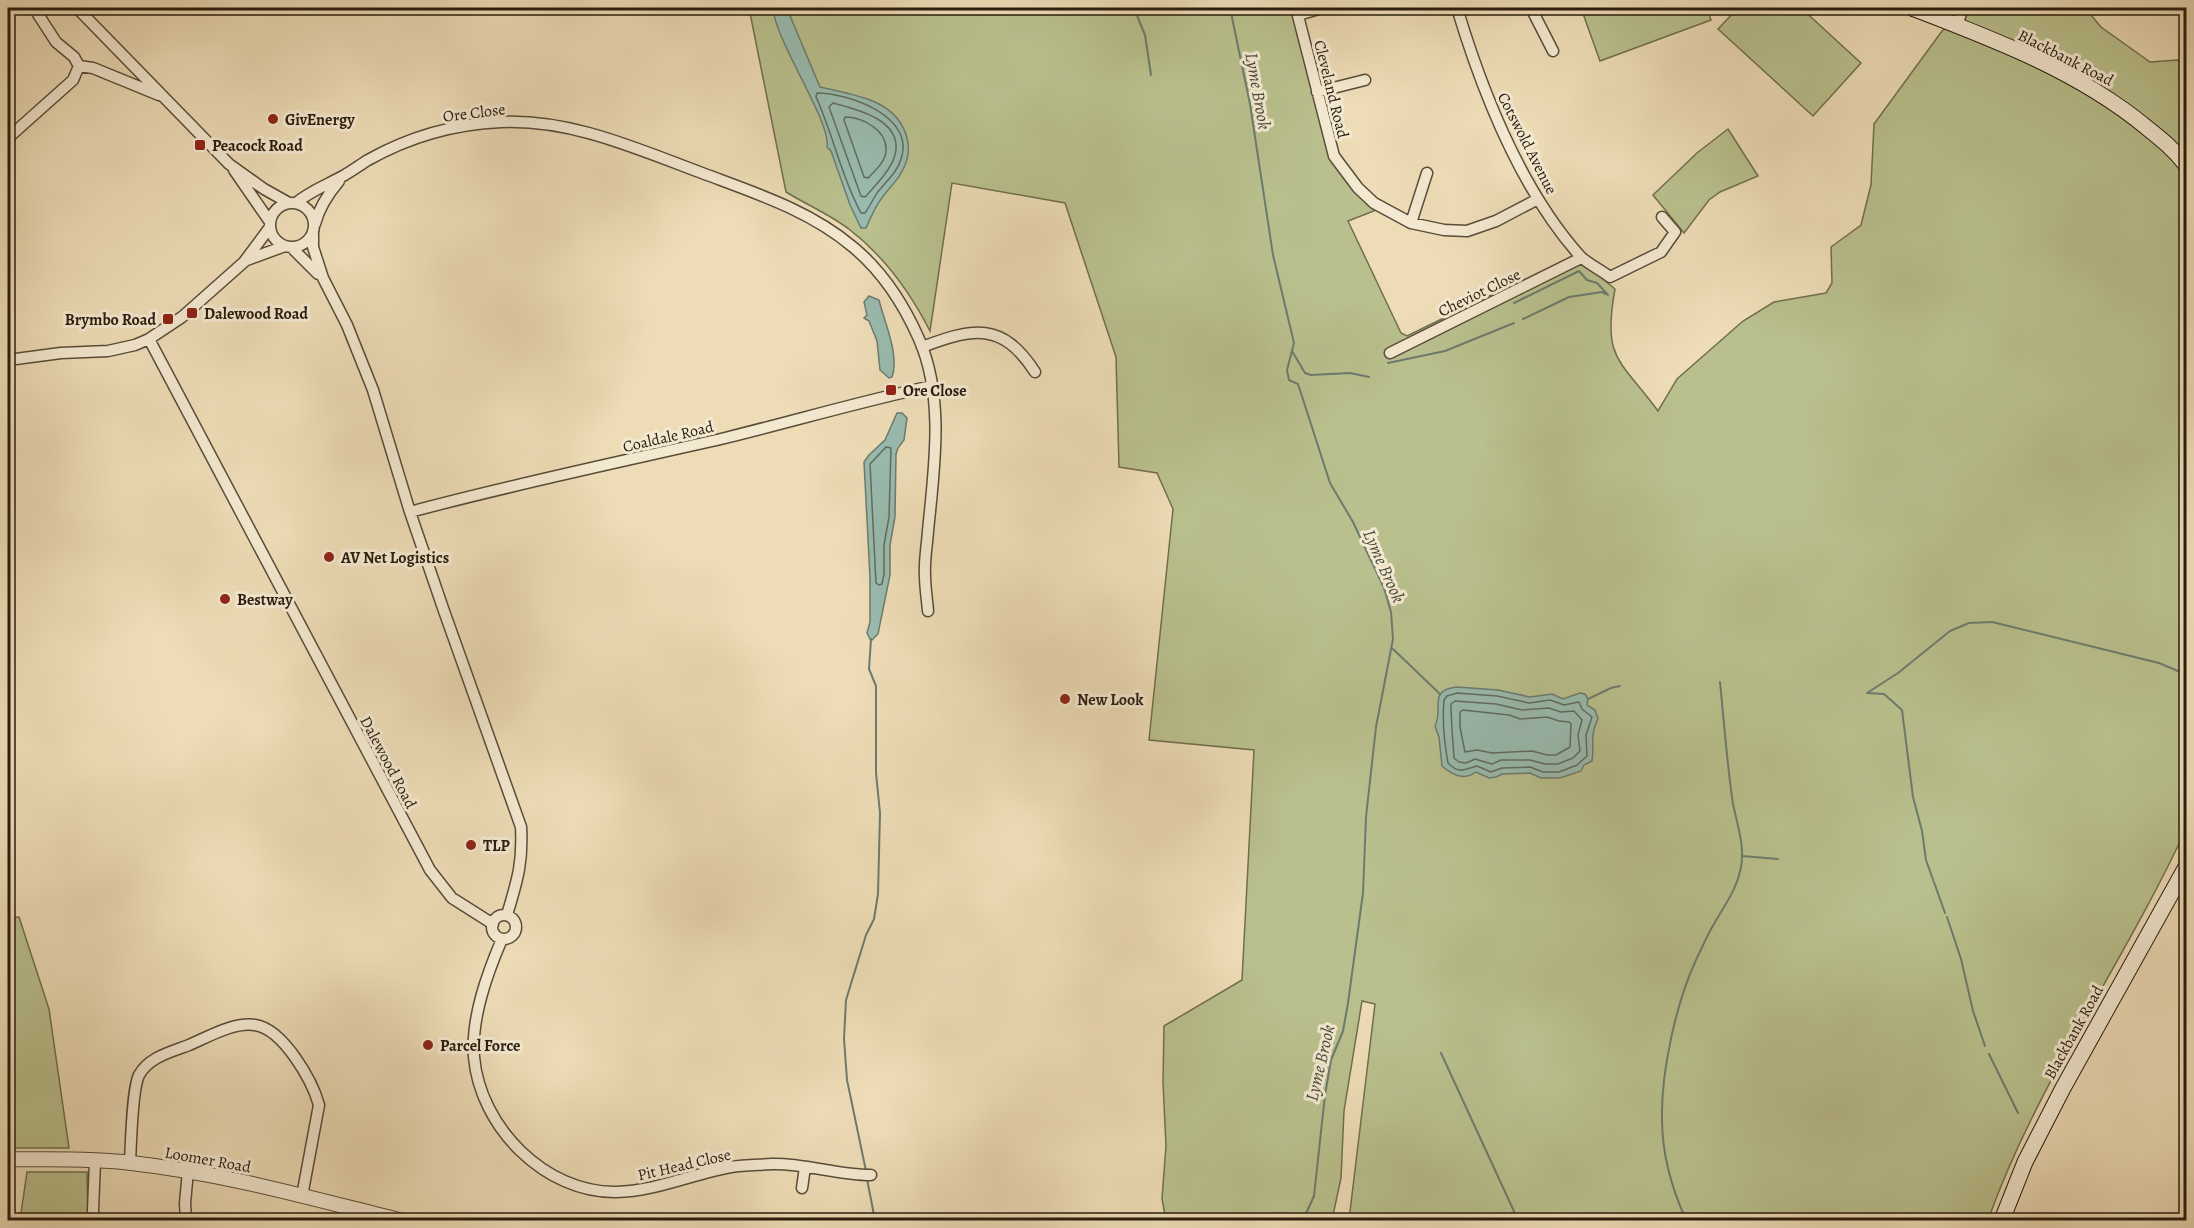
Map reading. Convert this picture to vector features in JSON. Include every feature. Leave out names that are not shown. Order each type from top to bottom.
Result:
[{"type":"main road","name":"Blackbank Road","points":[[1912,8],[1957,24],[2059,70],[2118,104],[2176,152],[2187,165]]},
{"type":"main road","name":"Blackbank Road","points":[[2002,1221],[2025,1162],[2057,1099],[2187,867]]},
{"type":"street","points":[[34,8],[56,42],[74,57],[79,66]]},
{"type":"street","points":[[77,8],[229,164],[264,189],[310,213],[313,247],[323,278],[347,325],[373,390],[410,512],[520,827],[522,850],[518,882],[507,915]]},
{"type":"street","points":[[1297,11],[1322,8]]},
{"type":"street","name":"Cotswold Avenue","points":[[1457,8],[1494,114],[1538,199],[1581,258],[1610,277],[1661,252],[1675,232],[1662,217]]},
{"type":"street","points":[[1531,8],[1553,51]]},
{"type":"street","points":[[1957,24],[1963,8]]},
{"type":"street","name":"Cleveland Road","points":[[1297,11],[1334,156],[1358,188],[1374,203],[1411,223],[1444,230],[1467,231],[1497,221],[1538,199]]},
{"type":"street","points":[[79,66],[93,68],[162,96]]},
{"type":"street","points":[[8,138],[73,80],[79,66]]},
{"type":"street","points":[[1317,92],[1365,80]]},
{"type":"street","name":"Ore Close","points":[[292,203],[397,145],[428,134],[459,126],[527,122],[597,134],[765,197],[803,213],[828,228],[855,248],[878,272],[898,300],[922,347],[932,386],[935,429],[925,575],[928,611]]},
{"type":"street","points":[[229,164],[270,224],[276,240],[288,247],[323,278]]},
{"type":"street","points":[[1411,223],[1427,173]]},
{"type":"street","name":"Ore Close","points":[[313,231],[318,214],[329,193],[343,176]]},
{"type":"street","points":[[8,360],[61,352],[108,351],[135,345],[149,339],[182,316],[244,262],[278,208],[292,203]]},
{"type":"street","points":[[244,262],[305,243],[313,231]]},
{"type":"street","name":"Cheviot Close","points":[[1390,353],[1581,258]]},
{"type":"street","points":[[922,347],[962,333],[986,333],[1009,341],[1025,356],[1035,372]]},
{"type":"street","name":"Dalewood Road","points":[[149,339],[430,870],[452,898],[493,924],[495,935],[502,939]]},
{"type":"street","name":"Coaldale Road","points":[[410,512],[489,491],[618,463],[932,386]]},
{"type":"street","points":[[493,924],[500,916],[507,915],[514,920],[516,929],[514,935],[502,939]]},
{"type":"street","name":"Pit Head Close","points":[[502,939],[477,1018],[474,1057],[479,1081],[495,1120],[514,1143],[552,1176],[592,1190],[616,1192],[645,1189],[732,1167],[774,1164],[846,1175],[871,1175]]},
{"type":"street","points":[[130,1162],[136,1082],[146,1066],[161,1056],[220,1032],[239,1026],[256,1025],[273,1033],[284,1044],[315,1093],[319,1105],[302,1196]]},
{"type":"street","name":"Loomer Road","points":[[8,1159],[130,1162],[188,1171],[234,1179],[399,1221]]},
{"type":"street","points":[[94,1221],[95,1161]]},
{"type":"street","points":[[802,1188],[805,1167]]},
{"type":"street","points":[[186,1221],[188,1171]]},
{"type":"green space","points":[[749,8],[1301,8],[1336,148],[1350,175],[1379,209],[1348,221],[1401,333],[1407,336],[1503,289],[1510,299],[1578,265],[1587,266],[1615,289],[1611,331],[1617,357],[1658,411],[1677,379],[1743,321],[1774,302],[1826,293],[1832,283],[1831,247],[1861,225],[1871,185],[1874,124],[1942,31],[1966,15],[1989,8],[2085,8],[2101,27],[2150,62],[2178,60],[2186,72],[2186,829],[2136,927],[2031,1120],[1988,1220],[1349,1220],[1375,1004],[1362,1001],[1344,1111],[1341,1178],[1332,1220],[1166,1220],[1162,1199],[1166,1146],[1163,1082],[1164,1026],[1242,980],[1254,750],[1149,740],[1173,509],[1157,473],[1119,467],[1116,357],[1065,203],[952,183],[930,331],[896,276],[863,240],[827,215],[786,192]]},
{"type":"green space","points":[[1581,8],[1707,8],[1711,20],[1600,61]]},
{"type":"green space","points":[[1738,8],[1801,8],[1861,63],[1813,116],[1718,29]]},
{"type":"green space","points":[[1728,129],[1758,176],[1720,192],[1709,200],[1684,233],[1653,195],[1697,153]]},
{"type":"green space","points":[[19,917],[49,1009],[69,1148],[8,1148],[8,918]]},
{"type":"green space","points":[[27,1172],[87,1172],[88,1220],[20,1220]]},
{"type":"water","points":[[773,8],[785,8],[788,11],[820,87],[872,101],[894,115],[902,125],[907,138],[908,156],[897,179],[879,203],[866,228],[861,228],[850,205],[831,151],[827,147],[821,120],[783,40]]},
{"type":"water","points":[[869,296],[879,300],[893,349],[894,369],[892,377],[889,378],[880,370],[877,341],[869,321],[864,318],[867,315],[864,302]]},
{"type":"water","points":[[897,413],[902,413],[907,418],[904,440],[896,454],[895,517],[890,545],[890,575],[878,634],[871,641],[867,633],[870,622],[870,577],[864,462],[885,440]]},
{"type":"water","points":[[1457,687],[1498,690],[1530,697],[1552,694],[1563,699],[1580,693],[1585,694],[1588,699],[1587,705],[1595,710],[1598,719],[1593,735],[1592,761],[1584,765],[1581,771],[1560,778],[1541,778],[1530,773],[1502,774],[1489,778],[1476,772],[1472,775],[1458,776],[1450,772],[1442,766],[1439,737],[1435,726],[1439,696],[1448,689]]},
{"type":"waterway","points":[[1134,8],[1145,35],[1151,75]]},
{"type":"waterway","name":"Lyme Brook","points":[[1230,8],[1250,104],[1273,255],[1294,343],[1287,370],[1289,380],[1298,384],[1330,483],[1353,522],[1384,588],[1391,612],[1393,639],[1376,727],[1366,817],[1363,893],[1348,1003],[1343,1031],[1331,1060],[1314,1196],[1303,1220]]},
{"type":"waterway","points":[[1514,303],[1579,271],[1587,280],[1597,283],[1608,295]]},
{"type":"waterway","points":[[1523,319],[1569,297],[1602,292],[1605,294]]},
{"type":"waterway","points":[[1388,363],[1445,351],[1514,323]]},
{"type":"waterway","points":[[1292,351],[1305,373],[1311,375],[1350,373],[1369,377]]},
{"type":"waterway","points":[[1945,913],[1926,860],[1922,831],[1913,797],[1902,710],[1884,694],[1867,693],[1898,673],[1950,631],[1969,623],[1992,622],[2159,663],[2178,671]]},
{"type":"waterway","points":[[866,1171],[847,1080],[844,1039],[846,1000],[866,935],[874,919],[878,894],[880,813],[876,773],[876,686],[869,669],[871,639]]},
{"type":"waterway","points":[[1393,649],[1440,694]]},
{"type":"waterway","points":[[1686,1220],[1672,1184],[1664,1145],[1662,1100],[1667,1059],[1676,1017],[1689,977],[1709,933],[1734,890],[1742,859],[1727,758],[1720,682]]},
{"type":"waterway","points":[[1588,699],[1620,686]]},
{"type":"waterway","points":[[1742,856],[1778,859]]},
{"type":"waterway","points":[[1947,917],[1985,1046]]},
{"type":"waterway","points":[[1441,1053],[1518,1220]]},
{"type":"waterway","points":[[1989,1054],[2018,1113]]},
{"type":"waterway","points":[[867,1179],[875,1220]]},
{"type":"place","name":"GivEnergy","points":[[273,119]]},
{"type":"place","name":"Peacock Road","points":[[200,145]]},
{"type":"place","name":"Dalewood Road","points":[[192,313]]},
{"type":"place","name":"Brymbo Road","points":[[168,319]]},
{"type":"place","name":"Ore Close","points":[[891,390]]},
{"type":"place","name":"AV Net Logistics","points":[[329,557]]},
{"type":"place","name":"Bestway","points":[[225,599]]},
{"type":"place","name":"New Look","points":[[1065,699]]},
{"type":"place","name":"TLP","points":[[471,845]]},
{"type":"place","name":"Parcel Force","points":[[428,1045]]}]
